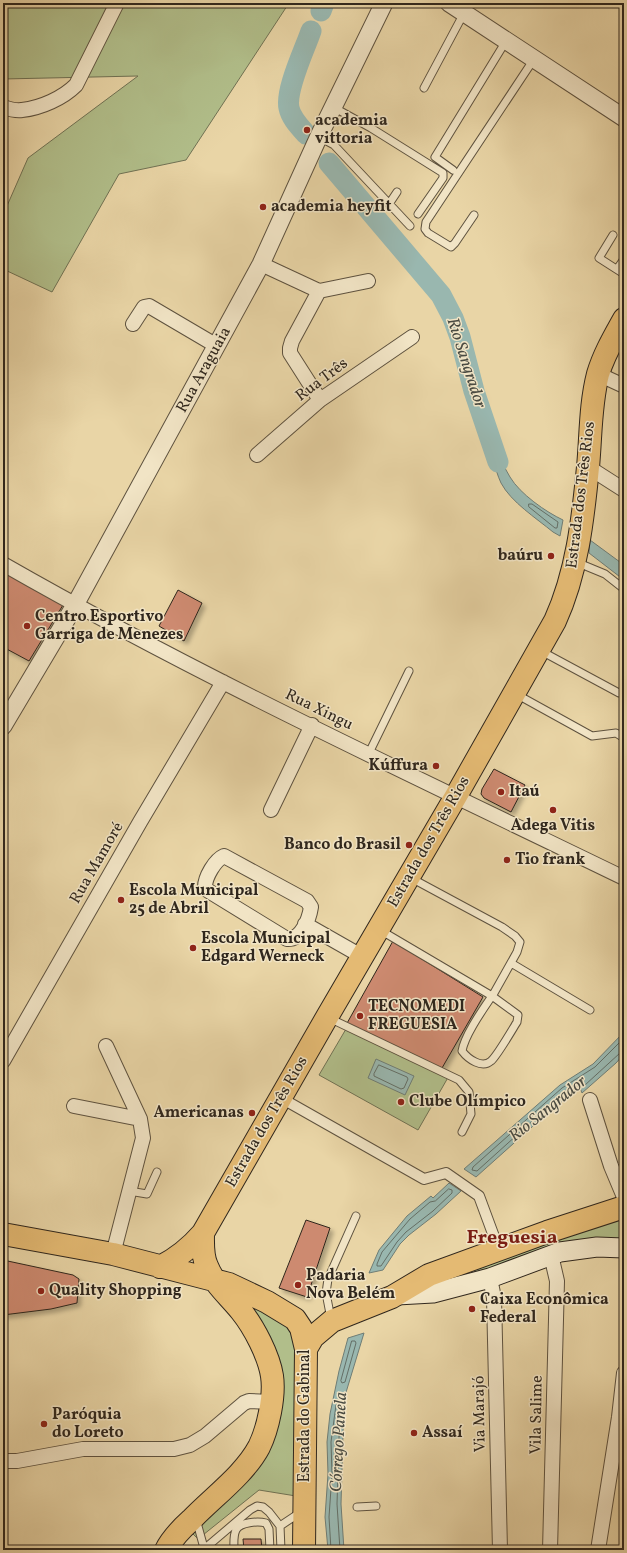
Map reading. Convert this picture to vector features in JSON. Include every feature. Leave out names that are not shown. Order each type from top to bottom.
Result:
[{"type":"main road","name":"Estrada dos Três Rios","points":[[160,1266],[174,1260],[189,1249],[203,1233],[456,796],[555,621],[564,600],[575,562],[588,467],[591,410],[598,374],[606,352],[624,320]]},
{"type":"main road","points":[[306,1349],[313,1337],[332,1321],[397,1295],[429,1275],[624,1206]]},
{"type":"main road","points":[[203,1233],[205,1260],[213,1280]]},
{"type":"main road","points":[[3,1234],[113,1254],[213,1280]]},
{"type":"main road","points":[[397,1295],[433,1293],[490,1278],[560,1252],[588,1248],[624,1248]]},
{"type":"main road","name":"Estrada do Gabinal","points":[[213,1280],[241,1289],[295,1319],[302,1328],[306,1349],[304,1550]]},
{"type":"main road","name":"Estrada do Gabinal","points":[[166,1550],[177,1533],[247,1465],[259,1446],[266,1428],[272,1402],[273,1381],[271,1372],[266,1355],[252,1325],[213,1280]]},
{"type":"street","points":[[3,107],[21,110],[59,98],[69,92],[76,84],[117,3]]},
{"type":"street","name":"Rua Araguaia","points":[[5,718],[76,605],[261,264],[319,136],[384,3]]},
{"type":"street","points":[[449,3],[624,118]]},
{"type":"street","points":[[261,264],[319,291],[368,281]]},
{"type":"street","points":[[319,291],[290,348],[293,359],[320,400]]},
{"type":"street","points":[[133,324],[144,307],[149,306],[217,346]]},
{"type":"street","name":"Rua Três","points":[[257,455],[320,400],[412,337]]},
{"type":"street","points":[[598,374],[624,386]]},
{"type":"street","points":[[588,467],[624,490]]},
{"type":"street","name":"Rua Xingu","points":[[3,564],[76,605],[223,682],[624,878]]},
{"type":"street","name":"Rua Mamoré","points":[[3,1062],[140,822],[223,682]]},
{"type":"street","points":[[271,810],[312,726]]},
{"type":"street","points":[[224,856],[229,857],[307,901],[311,907],[310,914],[305,924],[298,936],[292,939],[287,939],[207,890],[205,887],[205,881],[219,858],[224,856]]},
{"type":"street","points":[[305,924],[362,956]]},
{"type":"street","points":[[106,1046],[140,1119],[143,1138],[113,1254]]},
{"type":"street","points":[[281,1098],[424,1179],[446,1173],[479,1196],[499,1250]]},
{"type":"street","points":[[590,1100],[611,1166],[624,1198]]},
{"type":"street","points":[[74,1106],[140,1119]]},
{"type":"street","name":"Vila Salime","points":[[550,1550],[557,1281],[551,1255]]},
{"type":"street","name":"Via Marajó","points":[[490,1278],[494,1298],[500,1550]]},
{"type":"street","points":[[598,1550],[619,1417],[624,1373]]},
{"type":"street","points":[[4,1464],[83,1449],[174,1449],[190,1445],[205,1436],[244,1403],[249,1401],[272,1402]]},
{"type":"lane","points":[[424,88],[464,12]]},
{"type":"lane","points":[[453,170],[435,157],[506,40]]},
{"type":"lane","points":[[474,215],[456,243],[451,247],[428,233],[425,229],[426,222],[534,59]]},
{"type":"lane","points":[[333,107],[371,128],[443,173],[442,178],[418,214]]},
{"type":"lane","points":[[319,136],[334,145],[410,226]]},
{"type":"lane","points":[[389,204],[397,192]]},
{"type":"lane","points":[[613,235],[599,258],[624,274]]},
{"type":"lane","points":[[617,269],[624,259]]},
{"type":"lane","points":[[575,562],[605,574],[624,589]]},
{"type":"lane","points":[[539,650],[619,693],[624,690]]},
{"type":"lane","points":[[369,753],[409,671]]},
{"type":"lane","points":[[514,693],[592,736],[616,733],[624,738]]},
{"type":"lane","points":[[379,929],[492,996],[518,1016],[517,1022],[491,1061],[484,1064],[469,1060],[462,1051],[464,1042],[492,996],[511,963],[520,942],[515,936],[409,877]]},
{"type":"lane","points":[[511,963],[590,1010]]},
{"type":"lane","points":[[327,1017],[459,1080],[468,1092],[471,1114],[462,1132]]},
{"type":"lane","points":[[129,1191],[148,1194],[157,1172]]},
{"type":"lane","points":[[332,1321],[326,1293],[328,1280],[356,1216]]},
{"type":"lane","points":[[195,1515],[203,1549],[250,1510],[257,1506],[263,1507],[280,1526],[281,1550]]},
{"type":"lane","points":[[357,1507],[376,1506]]},
{"type":"lane","points":[[280,1526],[304,1509]]},
{"type":"lane","points":[[234,1550],[235,1531],[238,1528],[244,1524],[262,1522],[266,1523],[269,1529],[270,1550]]},
{"type":"green space","points":[[3,3],[289,3],[186,160],[119,174],[52,292],[3,269],[3,215],[28,158],[138,76],[3,79]]},
{"type":"green space","name":"Clube Olímpico","points":[[346,1029],[450,1074],[418,1130],[319,1075]]},
{"type":"green space","points":[[624,1212],[624,1240],[482,1272],[475,1273],[473,1269]]},
{"type":"green space","points":[[236,1295],[284,1323],[295,1334],[299,1349],[296,1496],[259,1490],[198,1539],[189,1530],[277,1421]]},
{"type":"water","points":[[489,435],[504,467],[520,490],[534,502],[563,520],[560,536],[524,509],[505,490],[497,471]]},
{"type":"water","points":[[590,540],[624,565],[624,580],[589,553]]},
{"type":"water","points":[[624,1032],[624,1054],[582,1093],[580,1088],[551,1110],[476,1177],[464,1169],[560,1085],[593,1064]]},
{"type":"water","points":[[376,1059],[414,1076],[405,1095],[368,1078]]},
{"type":"water","points":[[449,1183],[461,1191],[400,1244],[383,1270],[369,1273],[379,1250],[407,1216],[431,1196],[433,1198]]},
{"type":"water","name":"Córrego Panela","points":[[364,1333],[344,1399],[341,1504],[344,1550],[328,1550],[325,1517],[328,1474],[327,1442],[330,1414],[348,1338]]},
{"type":"building","name":"Centro Esportivo Garriga de Menezes","points":[[3,569],[63,605],[29,661],[3,647]]},
{"type":"building","points":[[178,590],[202,603],[184,641],[159,626]]},
{"type":"building","name":"Itaú","points":[[494,769],[525,785],[511,812],[484,798],[481,794],[482,789]]},
{"type":"building","points":[[393,941],[483,997],[442,1068],[346,1025]]},
{"type":"building","points":[[306,1220],[330,1228],[307,1297],[279,1288]]},
{"type":"building","name":"Quality Shopping","points":[[3,1260],[73,1275],[79,1279],[77,1303],[51,1309],[3,1315]]},
{"type":"building","points":[[243,1539],[261,1539],[262,1550],[244,1550]]},
{"type":"waterway","name":"Rio Sangrador","points":[[321,11],[324,3]]},
{"type":"waterway","name":"Rio Sangrador","points":[[306,134],[292,115],[289,108],[289,100],[296,70],[311,31]]},
{"type":"waterway","name":"Rio Sangrador","points":[[329,163],[441,295],[453,318],[460,337],[474,391],[498,462]]},
{"type":"place","name":"academia vittoria","points":[[307,130]]},
{"type":"place","name":"academia heyfit","points":[[263,207]]},
{"type":"place","name":"baúru","points":[[551,556]]},
{"type":"place","name":"Centro Esportivo Garriga de Menezes","points":[[27,626]]},
{"type":"place","name":"Kúffura","points":[[436,766]]},
{"type":"place","name":"Itaú","points":[[501,792]]},
{"type":"place","name":"Adega Vitis","points":[[553,810]]},
{"type":"place","name":"Banco do Brasil","points":[[409,845]]},
{"type":"place","name":"Tio frank","points":[[507,860]]},
{"type":"place","name":"Escola Municipal 25 de Abril","points":[[121,900]]},
{"type":"place","name":"Escola Municipal Edgard Werneck","points":[[193,948]]},
{"type":"place","name":"TECNOMEDI FREGUESIA","points":[[360,1016]]},
{"type":"place","name":"Clube Olímpico","points":[[401,1102]]},
{"type":"place","name":"Americanas","points":[[252,1113]]},
{"type":"place","name":"Padaria Nova Belém","points":[[298,1285]]},
{"type":"place","name":"Quality Shopping","points":[[41,1291]]},
{"type":"place","name":"Caixa Econômica Federal","points":[[472,1309]]},
{"type":"place","name":"Paróquia do Loreto","points":[[44,1424]]},
{"type":"place","name":"Assaí","points":[[414,1433]]},
{"type":"district","name":"Freguesia","points":[[512,1238]]}]
